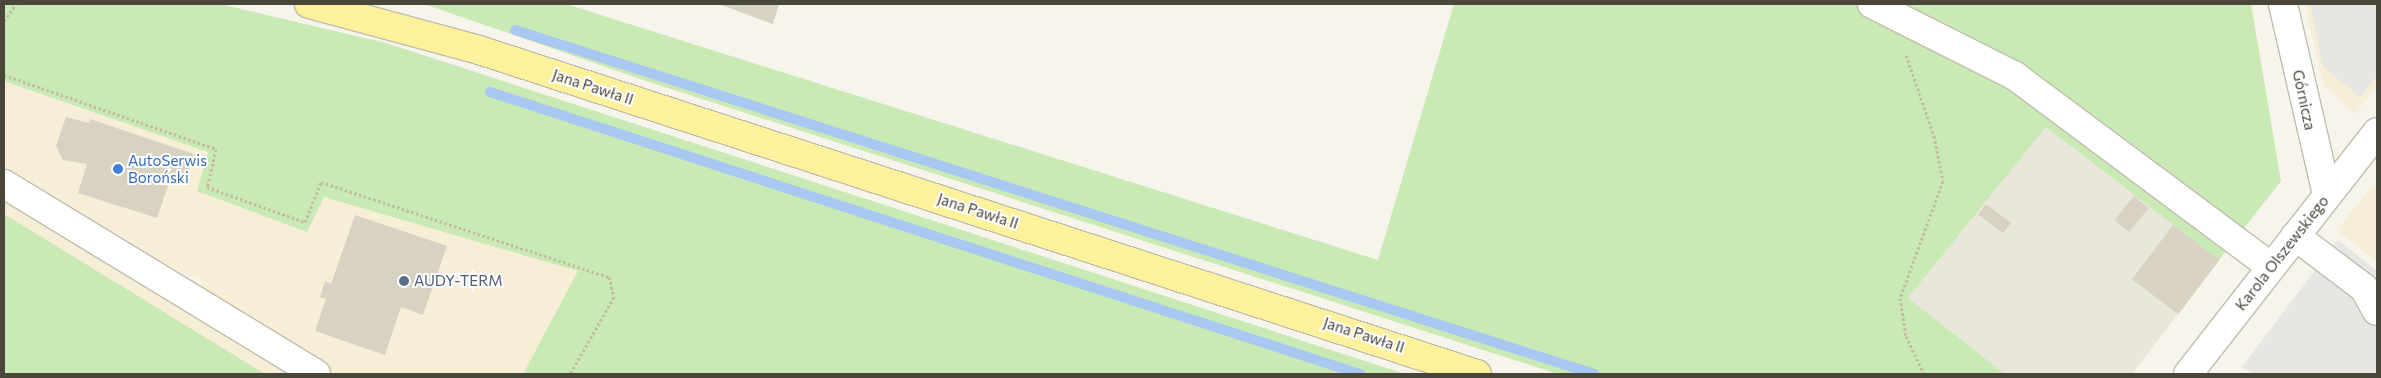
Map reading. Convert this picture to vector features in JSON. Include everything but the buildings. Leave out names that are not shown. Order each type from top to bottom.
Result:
[{"type":"main road","name":"Jana Pawła II","points":[[309,4],[479,50]]},
{"type":"main road","name":"Jana Pawła II","points":[[358,4],[479,50],[1477,374]]},
{"type":"street","name":"Górnicza","points":[[2283,4],[2327,195]]},
{"type":"street","points":[[1880,8],[2015,76],[2271,267]]},
{"type":"street","name":"Karola Olszewskiego","points":[[2188,374],[2377,132]]},
{"type":"street","points":[[4,184],[316,374]]},
{"type":"street","points":[[2295,236],[2364,288],[2377,311]]},
{"type":"path","points":[[4,20],[16,4]]},
{"type":"path","points":[[1880,8],[1934,136],[1943,181],[1900,298],[1906,336],[1924,374]]},
{"type":"path","points":[[4,75],[216,149],[207,187],[305,222],[320,182],[609,277],[614,297],[570,374]]},
{"type":"shaded area","points":[[2305,4],[2377,4],[2377,86],[2355,114],[2323,85]]},
{"type":"shaded area","points":[[2310,4],[2377,4],[2377,76],[2360,97],[2323,67]]},
{"type":"shaded area","points":[[4,81],[208,152],[197,191],[307,232],[324,196],[579,271],[523,374],[4,374],[4,196],[188,311],[203,281],[166,266],[4,165]]},
{"type":"shaded area","points":[[2046,127],[2219,260],[2132,374],[2005,374],[1908,298]]},
{"type":"shaded area","points":[[2377,180],[2377,262],[2337,230]]},
{"type":"shaded area","points":[[2338,240],[2377,271],[2377,374],[2254,374],[2242,367]]},
{"type":"green space","points":[[4,4],[220,4],[386,43],[1405,374],[523,374],[578,271],[324,197],[307,232],[197,191],[208,152],[4,81]]},
{"type":"green space","points":[[424,4],[566,4],[1378,260],[1454,4],[2251,4],[2281,181],[2219,260],[2046,127],[1908,298],[2005,374],[1558,374],[649,82]]},
{"type":"green space","points":[[4,214],[265,374],[4,374]]},
{"type":"waterway","points":[[515,30],[1594,374]]},
{"type":"waterway","points":[[490,92],[1360,374]]},
{"type":"place","name":"AutoSerwis Boroński","points":[[118,169]]},
{"type":"place","name":"AUDY-TERM","points":[[404,281]]}]
